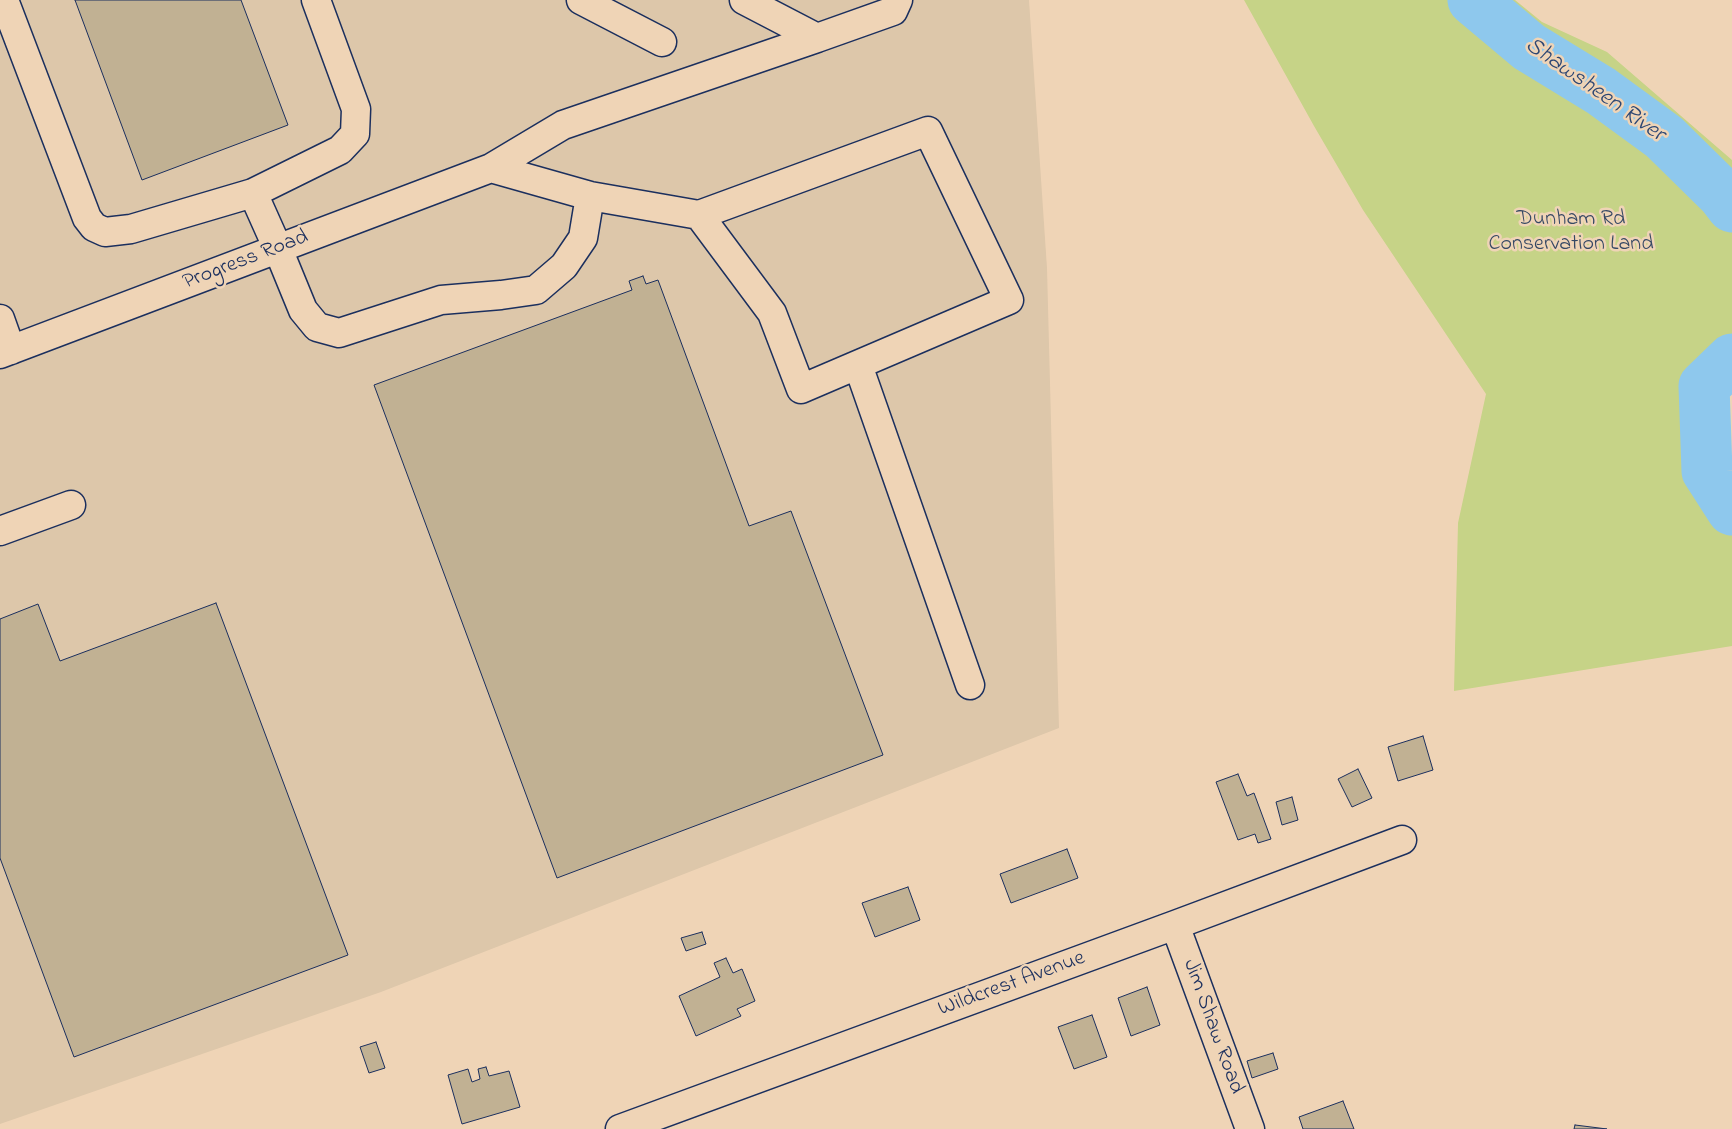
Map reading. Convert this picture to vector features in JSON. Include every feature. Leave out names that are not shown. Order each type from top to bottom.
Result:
[{"type":"street","points":[[4,0],[87,218],[94,228],[105,232],[131,229],[253,193],[340,150],[355,134],[356,109],[316,0]]},
{"type":"street","points":[[582,0],[662,42]]},
{"type":"street","points":[[744,0],[817,38]]},
{"type":"street","name":"Progress Road","points":[[6,352],[491,168],[563,125],[893,11],[898,0]]},
{"type":"street","points":[[491,168],[590,196],[699,216],[928,132],[1009,300],[801,389],[772,313],[699,216]]},
{"type":"street","points":[[253,193],[303,310],[317,327],[339,333],[441,300],[501,296],[536,290],[564,266],[583,238],[590,196]]},
{"type":"street","points":[[0,320],[6,352]]},
{"type":"street","points":[[858,365],[970,685]]},
{"type":"street","points":[[0,531],[71,505]]},
{"type":"street","name":"Wildcrest Avenue","points":[[620,1129],[1175,926],[1402,840]]},
{"type":"street","name":"Jim Shaw Road","points":[[1175,926],[1250,1129]]},
{"type":"shaded area","points":[[0,0],[1029,0],[1047,268],[1059,728],[381,992],[0,1124]]},
{"type":"green space","name":"Dunham Rd Conservation Land","points":[[1244,0],[1515,0],[1542,22],[1607,52],[1732,160],[1732,352],[1715,405],[1725,476],[1732,485],[1732,646],[1454,691],[1458,523],[1486,394],[1363,210]]},
{"type":"building","points":[[75,0],[241,0],[288,125],[142,180]]},
{"type":"building","points":[[643,276],[646,284],[658,280],[749,526],[791,511],[883,755],[557,878],[374,385],[632,290],[629,281]]},
{"type":"building","points":[[216,603],[348,955],[74,1057],[0,858],[0,619],[38,604],[60,661]]},
{"type":"building","points":[[1423,736],[1433,770],[1398,781],[1388,747]]},
{"type":"building","points":[[1358,769],[1372,798],[1352,807],[1338,779]]},
{"type":"building","points":[[1238,774],[1247,796],[1254,793],[1271,839],[1258,843],[1255,834],[1238,840],[1216,782]]},
{"type":"building","points":[[1292,797],[1298,820],[1282,825],[1276,802]]},
{"type":"building","points":[[1067,849],[1078,878],[1011,903],[1000,874]]},
{"type":"building","points":[[908,887],[920,920],[875,937],[862,903]]},
{"type":"building","points":[[702,932],[706,944],[686,951],[681,938]]},
{"type":"building","points":[[726,958],[733,973],[742,969],[755,1001],[737,1009],[741,1016],[696,1036],[679,996],[720,977],[714,963]]},
{"type":"building","points":[[1147,987],[1160,1025],[1131,1036],[1118,998]]},
{"type":"building","points":[[1092,1015],[1107,1057],[1074,1069],[1058,1027]]},
{"type":"building","points":[[376,1042],[385,1068],[369,1073],[360,1047]]},
{"type":"building","points":[[1273,1053],[1278,1069],[1252,1078],[1247,1061]]},
{"type":"building","points":[[486,1067],[489,1076],[509,1071],[520,1107],[462,1124],[448,1075],[468,1069],[472,1082],[480,1079],[478,1069]]},
{"type":"building","points":[[1343,1101],[1354,1129],[1303,1129],[1299,1117]]},
{"type":"building","points":[[1575,1125],[1607,1129],[1574,1129]]},
{"type":"waterway","name":"Shawsheen River","points":[[1473,0],[1529,47],[1601,91],[1664,137],[1722,194],[1732,207]]},
{"type":"waterway","name":"Shawsheen River","points":[[1732,359],[1704,386],[1707,471],[1732,510]]}]
